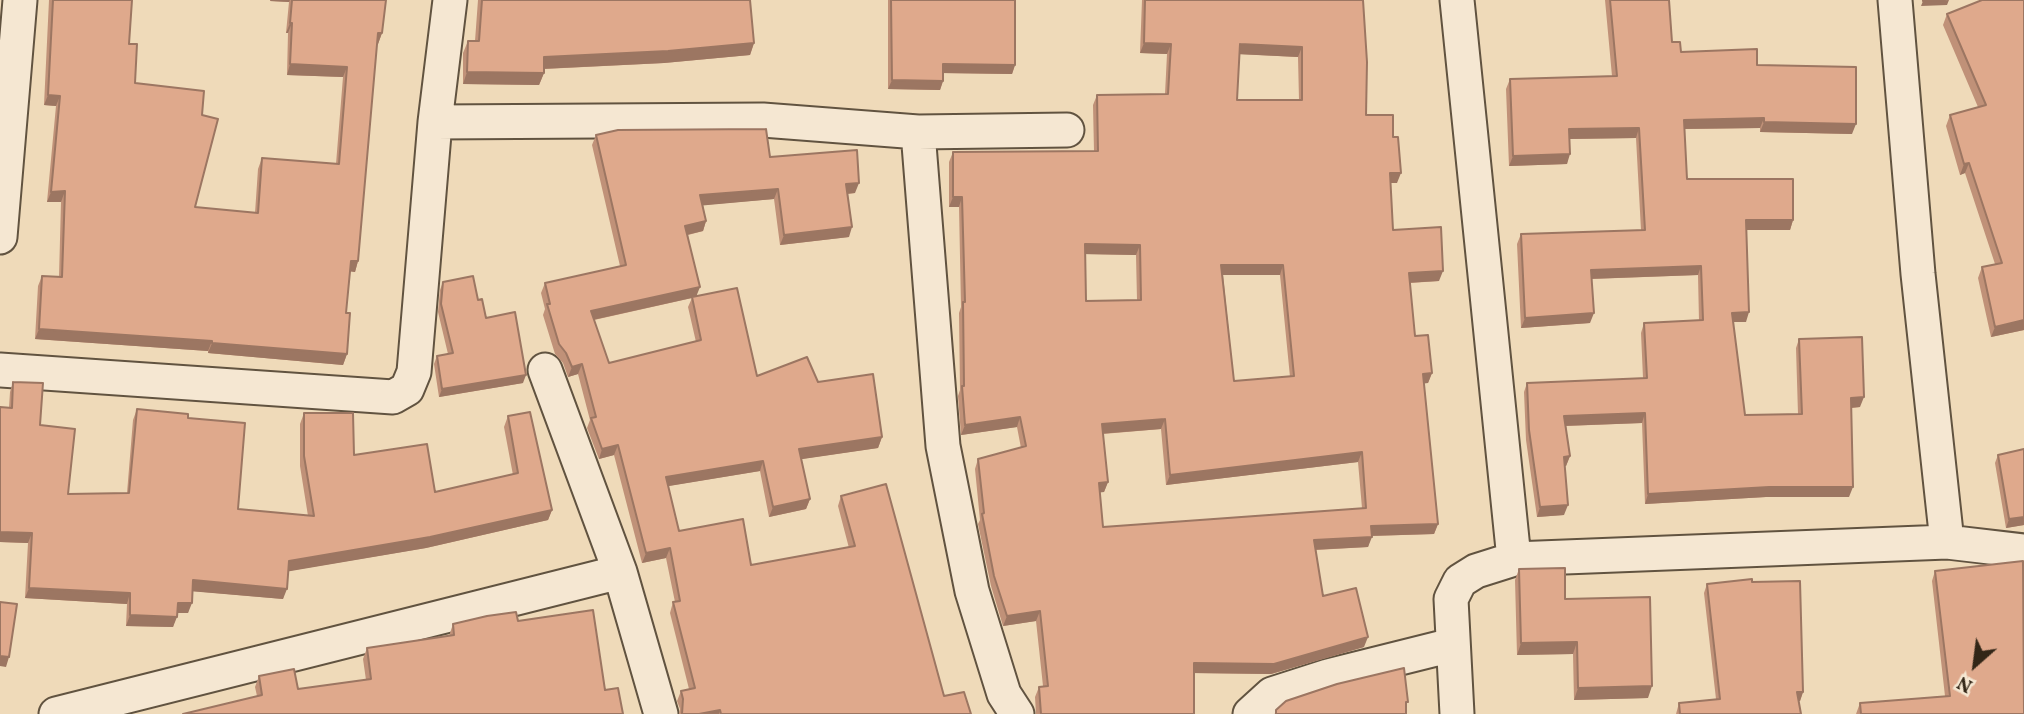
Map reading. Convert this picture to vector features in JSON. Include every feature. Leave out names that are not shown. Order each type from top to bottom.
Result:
[{"type":"street","points":[[0,237],[20,0]]},
{"type":"street","points":[[0,370],[393,397],[407,389],[414,372],[435,122],[450,0]]},
{"type":"street","points":[[1457,0],[1514,559]]},
{"type":"street","points":[[1895,0],[1918,274],[1947,542]]},
{"type":"street","points":[[435,122],[763,120],[918,131],[1066,130]]},
{"type":"street","points":[[918,131],[943,446],[972,591],[1004,694],[1017,714]]},
{"type":"street","points":[[545,370],[620,572],[661,714]]},
{"type":"street","points":[[1457,714],[1451,599],[1460,581],[1476,570],[1514,559],[1947,542],[2024,551]]},
{"type":"street","points":[[56,714],[620,572]]},
{"type":"street","points":[[1250,714],[1272,694],[1328,676],[1452,645]]},
{"type":"building","points":[[53,0],[132,0],[129,44],[137,44],[135,83],[204,91],[202,115],[218,119],[195,207],[258,213],[262,158],[339,164],[347,67],[290,64],[292,0],[386,0],[382,33],[378,33],[358,261],[351,261],[346,313],[350,313],[347,354],[39,329],[42,276],[62,277],[65,191],[51,192],[60,96],[48,95]]},
{"type":"building","points":[[482,0],[750,0],[754,43],[668,51],[544,57],[544,73],[467,72],[468,41],[479,41]]},
{"type":"building","points":[[891,0],[1015,0],[1015,65],[943,64],[943,81],[892,80]]},
{"type":"building","points":[[1145,0],[1363,0],[1367,62],[1366,115],[1393,115],[1393,137],[1398,137],[1401,173],[1390,173],[1393,230],[1441,227],[1443,271],[1409,273],[1415,336],[1428,335],[1432,373],[1423,374],[1438,524],[1371,526],[1372,537],[1314,540],[1323,596],[1356,588],[1368,637],[1274,664],[1194,663],[1194,714],[1041,714],[1039,687],[1048,686],[1040,611],[1007,616],[994,576],[982,514],[978,459],[1026,446],[1020,417],[965,425],[962,386],[965,302],[962,197],[953,197],[953,152],[1098,151],[1097,95],[1168,94],[1171,44],[1144,43]],"holes":[[[1240,44],[1302,47],[1302,100],[1237,100]],[[1085,244],[1140,245],[1141,300],[1086,301]],[[1221,265],[1283,265],[1294,376],[1234,381]],[[1165,419],[1170,475],[1362,452],[1366,508],[1103,527],[1099,483],[1108,482],[1102,424]]]},
{"type":"building","points":[[1610,0],[1669,0],[1672,42],[1680,42],[1681,52],[1757,49],[1757,65],[1856,67],[1856,124],[1764,122],[1764,118],[1684,120],[1687,179],[1793,179],[1793,220],[1746,220],[1749,312],[1732,313],[1745,415],[1802,414],[1799,339],[1862,337],[1864,397],[1851,398],[1853,487],[1769,487],[1648,494],[1645,413],[1564,416],[1570,456],[1564,457],[1568,505],[1540,507],[1529,430],[1527,383],[1647,378],[1644,323],[1703,320],[1701,266],[1591,270],[1594,313],[1525,318],[1521,234],[1645,230],[1639,128],[1569,129],[1570,154],[1513,156],[1510,79],[1617,76]]},
{"type":"building","points":[[1982,0],[2024,0],[2024,320],[1995,327],[1982,267],[2002,263],[1969,163],[1964,164],[1950,115],[1986,105],[1947,14]]},
{"type":"building","points":[[766,129],[770,157],[857,150],[859,183],[846,184],[852,227],[784,235],[778,189],[700,195],[706,221],[685,226],[700,287],[591,311],[609,363],[701,340],[692,297],[737,288],[757,376],[807,357],[818,382],[873,374],[882,437],[799,449],[810,499],[773,507],[763,461],[666,477],[679,531],[743,519],[751,565],[855,546],[841,496],[886,484],[944,696],[964,692],[971,714],[721,714],[720,710],[682,714],[681,691],[695,688],[673,602],[680,601],[670,548],[646,553],[618,445],[602,449],[591,418],[596,417],[582,364],[572,367],[559,344],[547,304],[550,304],[545,283],[626,265],[596,135],[618,130]]},
{"type":"building","points":[[473,276],[478,300],[482,299],[486,318],[515,312],[526,375],[442,389],[437,356],[453,353],[441,304],[443,282]]},
{"type":"building","points":[[13,382],[43,383],[40,425],[75,429],[68,494],[129,493],[137,409],[188,414],[188,418],[245,423],[238,509],[314,516],[304,456],[304,413],[353,413],[354,455],[427,444],[435,492],[518,473],[508,416],[530,412],[552,510],[430,537],[289,561],[287,589],[193,580],[192,603],[178,603],[177,617],[130,615],[130,593],[29,588],[32,533],[0,532],[0,407],[12,408]]},
{"type":"building","points":[[2024,449],[2024,517],[2009,519],[1998,455]]},
{"type":"building","points":[[2023,561],[2024,714],[1861,714],[1860,703],[1950,696],[1935,571]]},
{"type":"building","points":[[1565,568],[1565,599],[1650,597],[1652,686],[1578,688],[1577,642],[1521,643],[1519,569]]},
{"type":"building","points":[[1752,579],[1752,582],[1800,581],[1803,692],[1797,692],[1801,714],[1680,714],[1679,703],[1720,699],[1707,584]]},
{"type":"building","points":[[0,602],[17,604],[9,657],[0,656]]},
{"type":"building","points":[[593,610],[605,690],[618,688],[623,714],[183,714],[262,695],[259,676],[294,669],[298,689],[371,679],[367,648],[454,635],[453,624],[516,612],[518,621]]},
{"type":"building","points":[[1404,668],[1408,702],[1406,714],[1276,714],[1276,710],[1286,701],[1337,684]]}]
